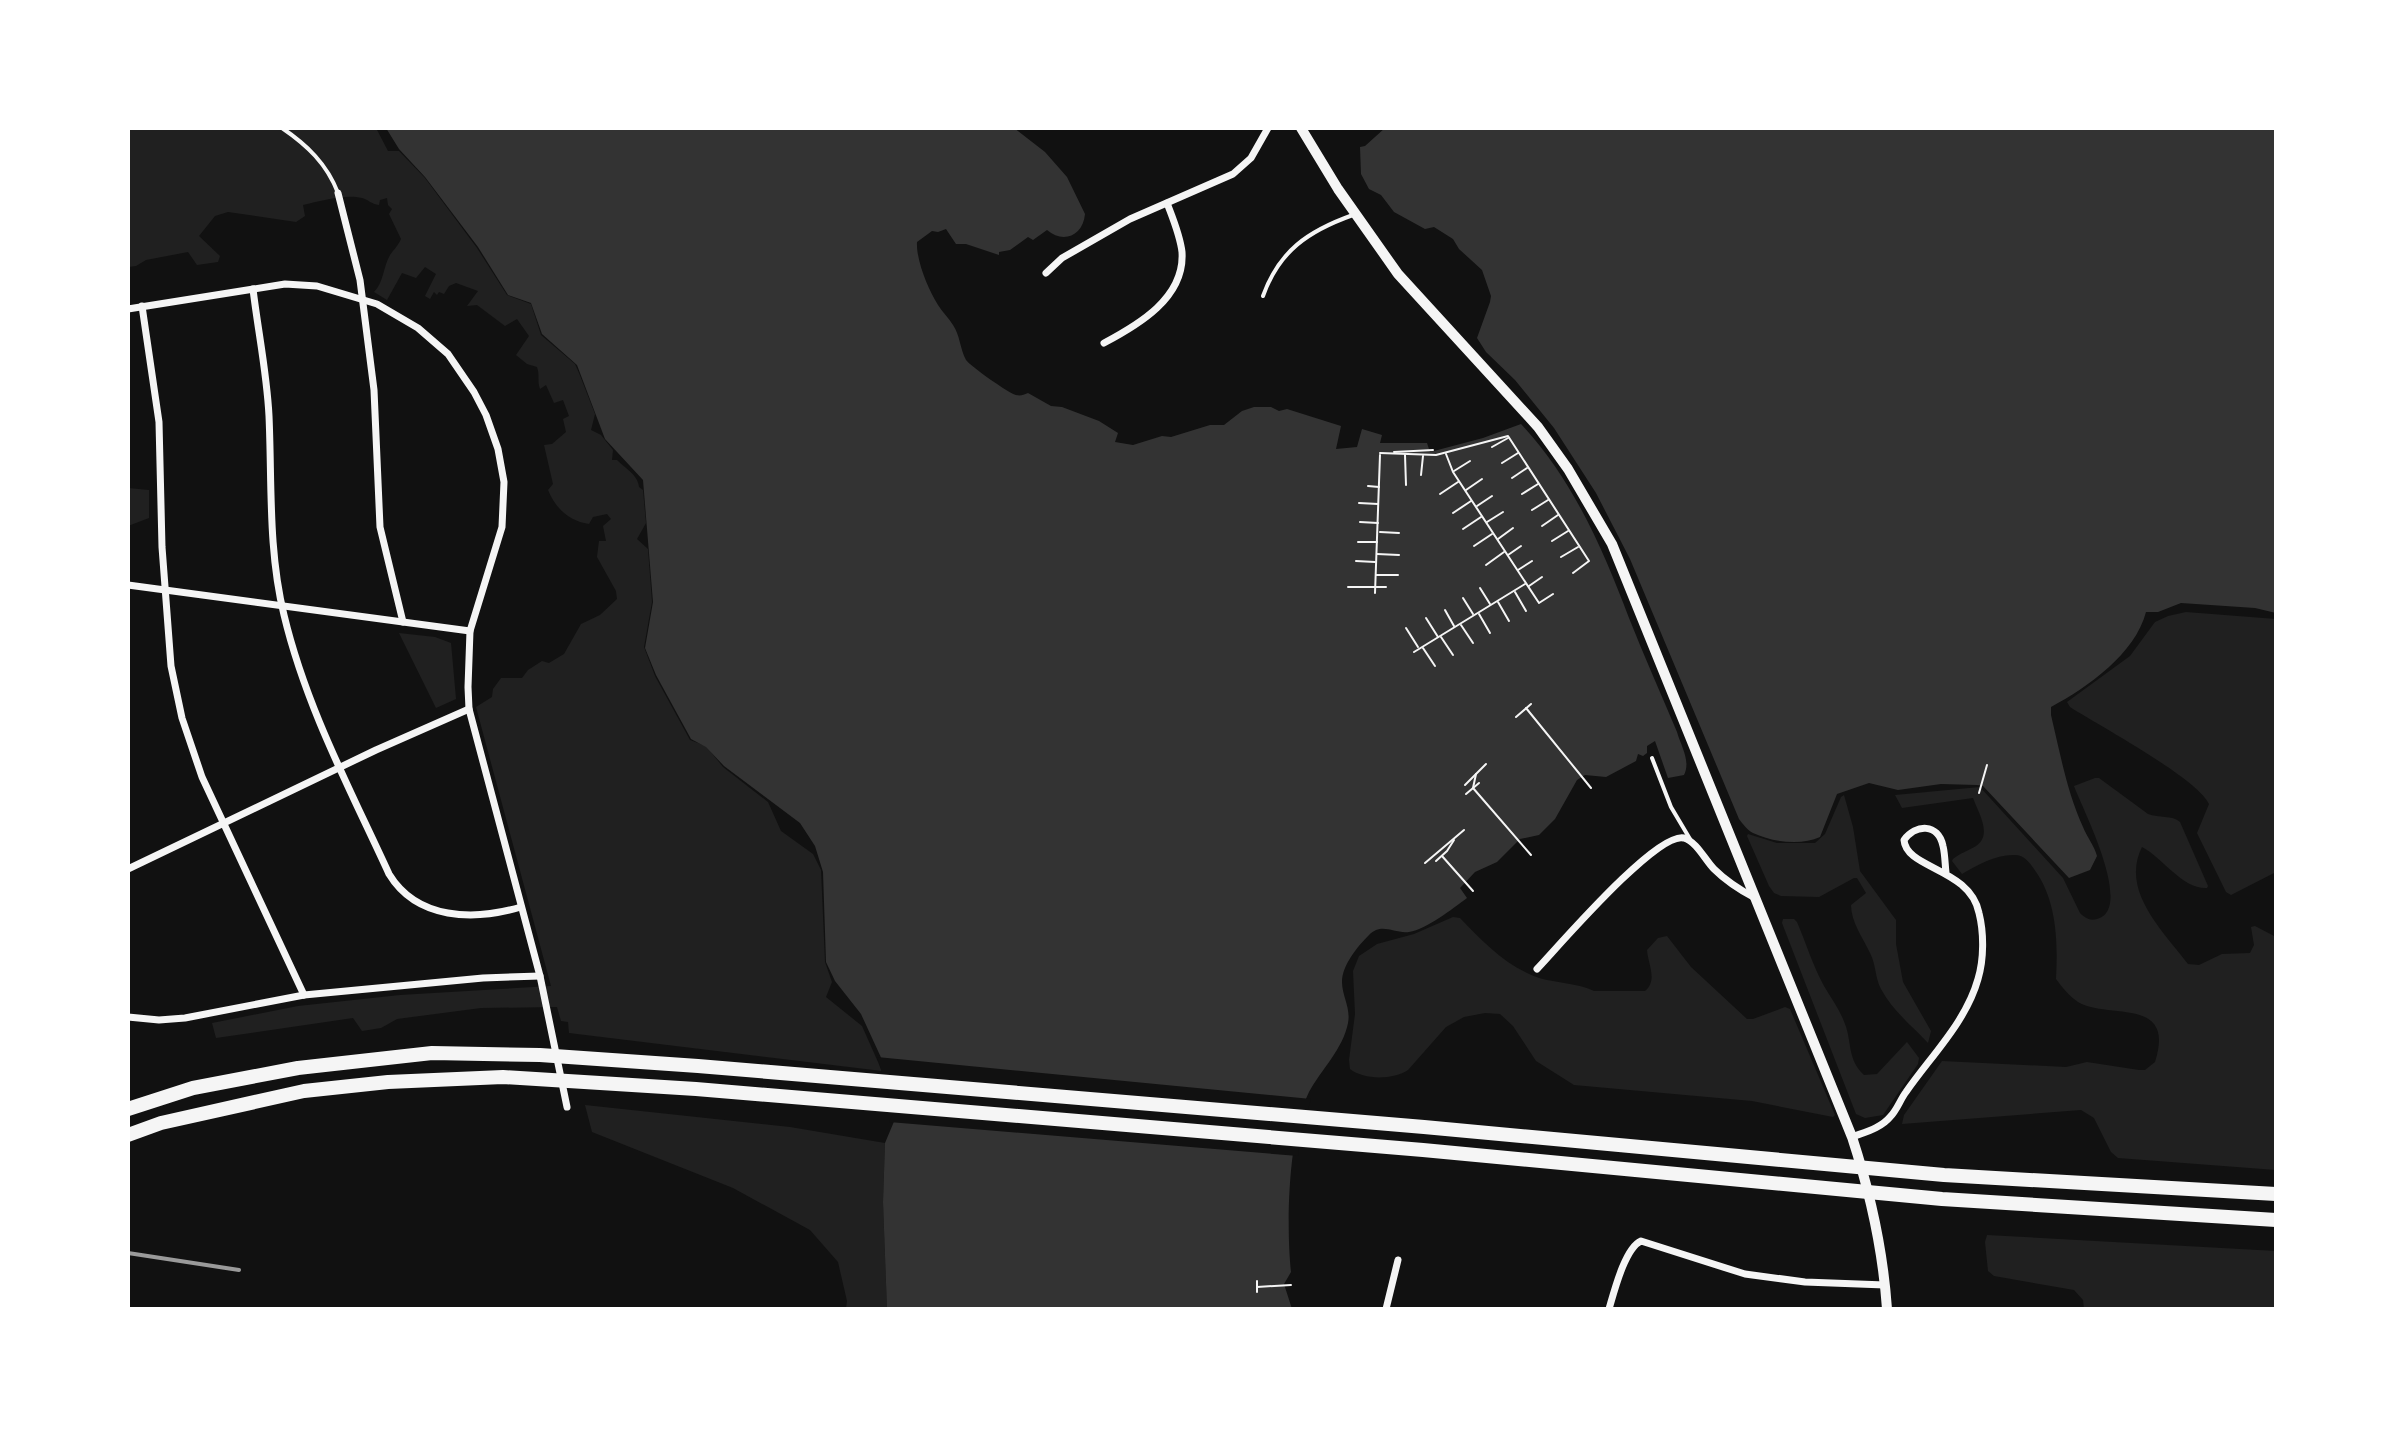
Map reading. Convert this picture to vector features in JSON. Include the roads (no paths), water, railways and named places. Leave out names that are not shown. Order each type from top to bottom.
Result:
[{"type":"highway","points":[[128,1109],[193,1088],[298,1068],[432,1053],[540,1055],[1409,1125],[1928,1174],[2276,1194]]},
{"type":"highway","points":[[128,1135],[161,1123],[304,1091],[401,1081],[503,1077],[696,1089],[1407,1149],[1942,1199],[2276,1220]]},
{"type":"main road","points":[[1301,128],[1355,214],[1412,291],[1538,427],[1568,469],[1612,544],[1852,1137],[1874,1215],[1887,1309]]},
{"type":"street","points":[[1046,273],[1062,258],[1119,225],[1240,169],[1256,151],[1268,128]]},
{"type":"street","points":[[338,193],[363,299],[374,390],[380,527],[403,622]]},
{"type":"street","points":[[1104,343],[1148,317],[1178,276],[1182,250],[1167,203]]},
{"type":"street","points":[[128,309],[253,289],[299,284],[317,286],[363,299],[418,328],[448,354],[474,392],[498,449],[504,490],[502,527],[470,631],[469,709],[540,976],[567,1107]]},
{"type":"street","points":[[253,289],[267,392],[271,530],[281,604],[308,694],[338,768],[389,874],[410,899],[425,907],[455,913],[496,913],[521,907]]},
{"type":"street","points":[[142,306],[159,422],[171,666],[182,718],[202,777],[304,995]]},
{"type":"street","points":[[128,585],[470,631]]},
{"type":"street","points":[[128,869],[469,709]]},
{"type":"street","points":[[1852,1137],[1872,1130],[1891,1117],[1960,1018],[1975,990],[1982,957],[1980,914],[1972,895],[1964,886],[1906,849],[1904,840],[1911,832],[1920,827],[1938,835],[1943,847],[1946,873]]},
{"type":"street","points":[[1537,969],[1637,864],[1672,840],[1683,838],[1692,843],[1728,881],[1757,899]]},
{"type":"street","points":[[128,1017],[159,1020],[185,1018],[304,995],[483,978],[540,976]]},
{"type":"street","points":[[1609,1309],[1628,1255],[1637,1243],[1653,1243],[1745,1274],[1805,1282],[1885,1285]]},
{"type":"street","points":[[1386,1309],[1398,1260]]},
{"type":"lane","points":[[282,128],[325,166],[338,193]]},
{"type":"lane","points":[[1263,296],[1277,265],[1293,248],[1319,228],[1355,214]]},
{"type":"lane","points":[[1652,758],[1671,807],[1692,843]]},
{"type":"railway","points":[[128,1253],[239,1270]]}]
